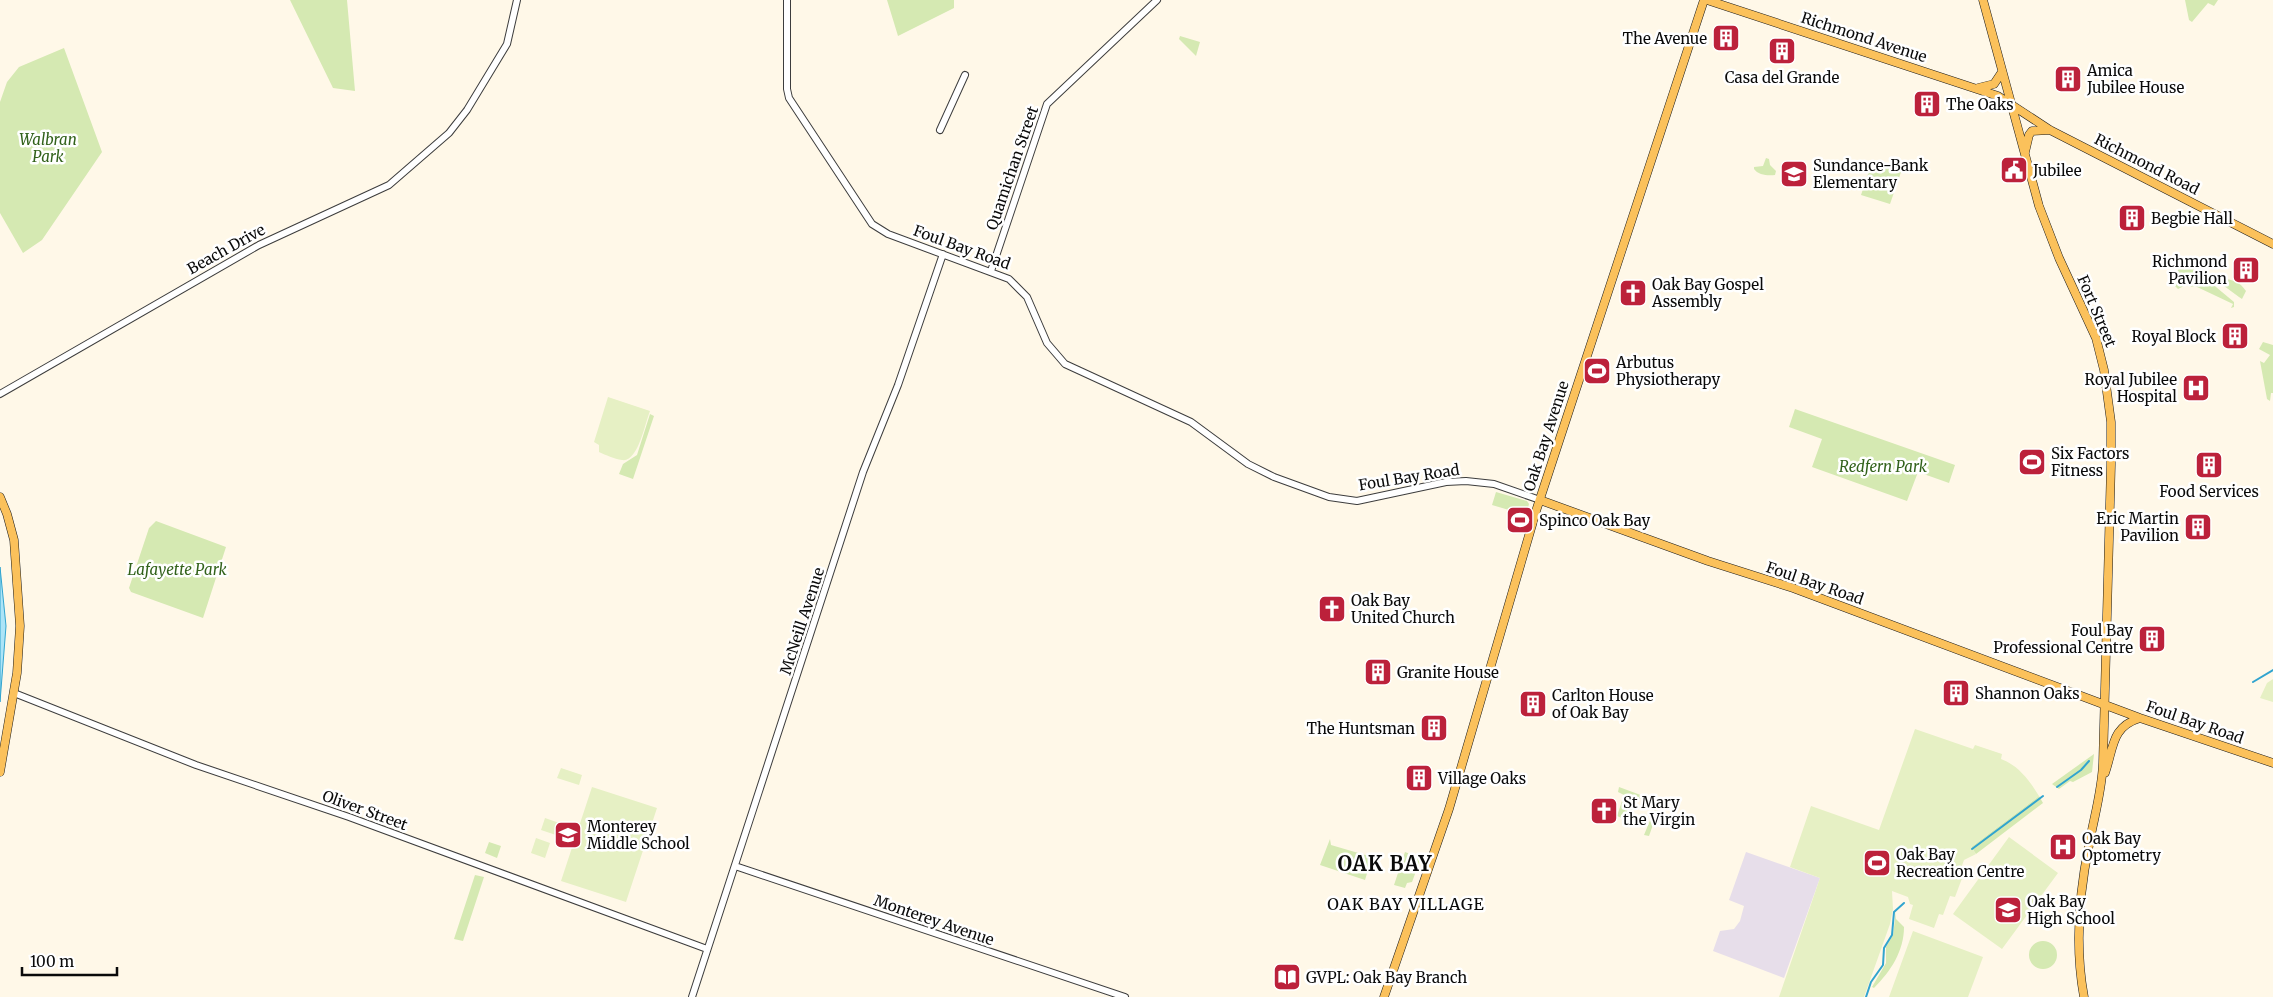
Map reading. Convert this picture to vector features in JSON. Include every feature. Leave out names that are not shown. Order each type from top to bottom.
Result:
[{"type":"main road","name":"Richmond Avenue","points":[[1706,0],[1976,88],[2012,104]]},
{"type":"main road","name":"Oak Bay Avenue","points":[[1384,997],[1449,809],[1540,500],[1706,0]]},
{"type":"main road","name":"Fort Street","points":[[1983,0],[2039,206],[2059,258],[2096,338],[2106,379],[2111,422],[2111,464],[2102,782]]},
{"type":"main road","points":[[1976,88],[1994,84],[2002,72]]},
{"type":"main road","name":"Richmond Road","points":[[2012,104],[2050,130],[2273,244]]},
{"type":"main road","points":[[2025,157],[2029,135],[2038,130],[2050,130]]},
{"type":"main road","points":[[0,498],[12,530],[17,558],[20,626],[14,693],[0,772]]},
{"type":"main road","name":"Foul Bay Road","points":[[1540,500],[1708,561],[1802,592],[2140,718],[2273,763]]},
{"type":"main road","points":[[2084,997],[2079,958],[2082,894],[2089,846],[2102,782],[2120,728],[2130,721],[2140,718]]},
{"type":"street","name":"Beach Drive","points":[[0,394],[259,245],[389,185],[420,160],[458,122],[507,44],[517,0]]},
{"type":"street","name":"Foul Bay Road","points":[[787,0],[787,89],[789,98],[872,224],[888,234],[1009,278],[1020,288],[1037,316],[1047,343],[1065,364],[1185,418],[1248,464],[1329,497],[1357,501],[1446,482],[1466,481],[1503,486],[1540,500]]},
{"type":"street","name":"Quamichan Street","points":[[991,270],[1047,104],[1157,0]]},
{"type":"street","points":[[940,130],[965,76]]},
{"type":"street","name":"McNeill Avenue","points":[[692,997],[862,478],[898,385],[942,254]]},
{"type":"street","name":"Oliver Street","points":[[14,693],[196,765],[349,817],[707,949]]},
{"type":"street","name":"Monterey Avenue","points":[[735,866],[1125,997]]},
{"type":"shaded area","points":[[1746,852],[1820,878],[1784,978],[1713,951],[1720,931],[1734,929],[1740,921],[1744,906],[1729,900]]},
{"type":"green space","points":[[290,0],[347,0],[355,91],[333,88]]},
{"type":"green space","points":[[887,0],[954,0],[954,8],[898,36]]},
{"type":"green space","points":[[2185,0],[2218,0],[2214,6],[2208,3],[2192,22],[2189,20]]},
{"type":"green space","points":[[1180,36],[1200,42],[1196,56],[1179,39]]},
{"type":"green space","name":"Walbran Park","points":[[64,48],[102,152],[42,240],[23,253],[0,213],[0,102],[7,82],[19,67]]},
{"type":"green space","points":[[1766,158],[1769,159],[1770,165],[1776,171],[1775,175],[1763,175],[1754,169],[1754,167],[1763,166]]},
{"type":"green space","points":[[1872,162],[1901,172],[1890,204],[1861,195]]},
{"type":"green space","points":[[2190,256],[2193,258],[2196,270],[2182,287],[2178,289],[2174,285],[2174,279],[2183,259]]},
{"type":"green space","points":[[2204,277],[2234,302],[2234,307],[2231,308],[2233,304],[2195,286],[2190,287],[2196,281],[2203,281]]},
{"type":"green space","points":[[2222,279],[2232,280],[2241,285],[2246,291],[2242,299],[2220,283]]},
{"type":"green space","points":[[2263,342],[2273,345],[2273,393],[2271,393],[2270,401],[2267,399],[2260,361],[2264,363],[2270,355],[2259,349]]},
{"type":"green space","points":[[608,397],[650,411],[637,449],[628,459],[616,459],[599,452],[599,445],[594,442]]},
{"type":"green space","name":"Redfern Park","points":[[1795,409],[1955,465],[1949,483],[1918,472],[1907,501],[1812,467],[1822,439],[1789,427]]},
{"type":"green space","points":[[650,414],[654,416],[633,479],[619,474],[623,464],[637,455]]},
{"type":"green space","points":[[1496,492],[1527,501],[1529,504],[1526,515],[1492,505]]},
{"type":"green space","name":"Lafayette Park","points":[[156,521],[226,547],[203,618],[131,592],[129,588],[149,528]]},
{"type":"green space","points":[[2273,679],[2273,702],[2260,698],[2267,683]]},
{"type":"green space","name":"Oak Bay Recreation Centre","points":[[1915,729],[1973,749],[1975,745],[2002,754],[2001,759],[2013,765],[2023,774],[2039,796],[1971,847],[1976,854],[1964,860],[1960,871],[1964,873],[1955,897],[1950,896],[1943,915],[1939,914],[1934,928],[1909,919],[1913,905],[1910,904],[1908,897],[1892,891],[1893,909],[1890,924],[1864,997],[1779,997],[1820,878],[1790,867],[1811,806],[1879,830]]},
{"type":"green space","points":[[2094,754],[2092,772],[2073,782],[2070,781],[2059,789],[2052,784]]},
{"type":"green space","points":[[561,768],[582,775],[579,785],[557,778]]},
{"type":"green space","points":[[592,787],[657,808],[626,902],[561,881]]},
{"type":"green space","points":[[1619,787],[1646,797],[1645,800],[1632,797],[1630,805],[1634,806],[1629,821],[1617,816],[1624,795],[1618,792]]},
{"type":"green space","points":[[2039,796],[2043,803],[1976,854],[1971,847]]},
{"type":"green space","points":[[1658,801],[1661,802],[1649,836],[1644,835]]},
{"type":"green space","points":[[545,818],[565,825],[562,837],[541,830]]},
{"type":"green space","points":[[2009,837],[2058,873],[2002,949],[1953,914]]},
{"type":"green space","points":[[536,838],[550,843],[545,858],[531,853]]},
{"type":"green space","points":[[1330,839],[1331,845],[1372,857],[1365,880],[1320,865]]},
{"type":"green space","points":[[489,842],[501,846],[497,858],[485,853]]},
{"type":"green space","points":[[1405,852],[1421,858],[1412,882],[1407,883],[1405,888],[1394,885]]},
{"type":"green space","points":[[475,875],[484,877],[463,941],[454,939]]},
{"type":"green space","points":[[1896,912],[1896,919],[1904,927],[1902,944],[1891,968],[1874,988],[1872,987],[1886,963],[1886,947],[1893,935]]},
{"type":"green space","points":[[1913,931],[1983,957],[1968,997],[1889,997]]},
{"type":"green space","points":[[2043,941],[2053,945],[2057,955],[2053,965],[2043,969],[2033,965],[2029,955],[2033,945]]},
{"type":"water","points":[[0,567],[6,626],[0,702]]},
{"type":"waterway","points":[[2253,682],[2273,670]]},
{"type":"waterway","points":[[2057,787],[2081,770],[2089,761]]},
{"type":"waterway","points":[[1972,849],[2043,796]]},
{"type":"waterway","points":[[1866,997],[1871,982],[1883,965],[1884,948],[1892,935],[1894,912],[1904,903]]},
{"type":"place","name":"The Avenue","points":[[1726,38]]},
{"type":"place","name":"Casa del Grande","points":[[1782,51]]},
{"type":"place","name":"Amica Jubilee House","points":[[2068,79]]},
{"type":"place","name":"The Oaks","points":[[1927,104]]},
{"type":"place","name":"Jubilee","points":[[2014,170]]},
{"type":"place","name":"Sundance-Bank Elementary","points":[[1794,174]]},
{"type":"place","name":"Begbie Hall","points":[[2132,218]]},
{"type":"place","name":"Richmond Pavilion","points":[[2246,270]]},
{"type":"place","name":"Oak Bay Gospel Assembly","points":[[1633,293]]},
{"type":"place","name":"Royal Block","points":[[2235,336]]},
{"type":"place","name":"Arbutus Physiotherapy","points":[[1597,371]]},
{"type":"place","name":"Royal Jubilee Hospital","points":[[2196,388]]},
{"type":"place","name":"Six Factors Fitness","points":[[2032,462]]},
{"type":"place","name":"Food Services","points":[[2209,465]]},
{"type":"place","name":"Spinco Oak Bay","points":[[1520,520]]},
{"type":"place","name":"Eric Martin Pavilion","points":[[2198,527]]},
{"type":"place","name":"Oak Bay United Church","points":[[1332,609]]},
{"type":"place","name":"Foul Bay Professional Centre","points":[[2152,639]]},
{"type":"place","name":"Granite House","points":[[1378,672]]},
{"type":"place","name":"Shannon Oaks","points":[[1956,693]]},
{"type":"place","name":"Carlton House of Oak Bay","points":[[1533,704]]},
{"type":"place","name":"The Huntsman","points":[[1434,728]]},
{"type":"place","name":"Village Oaks","points":[[1419,778]]},
{"type":"place","name":"St Mary the Virgin","points":[[1604,811]]},
{"type":"place","name":"Monterey Middle School","points":[[568,835]]},
{"type":"place","name":"Oak Bay Optometry","points":[[2063,847]]},
{"type":"place","name":"Oak Bay Recreation Centre","points":[[1877,863]]},
{"type":"place","name":"Oak Bay High School","points":[[2008,910]]},
{"type":"place","name":"GVPL: Oak Bay Branch","points":[[1287,977]]},
{"type":"district","name":"OAK BAY","points":[[1385,863]]},
{"type":"district","name":"OAK BAY VILLAGE","points":[[1406,904]]}]
